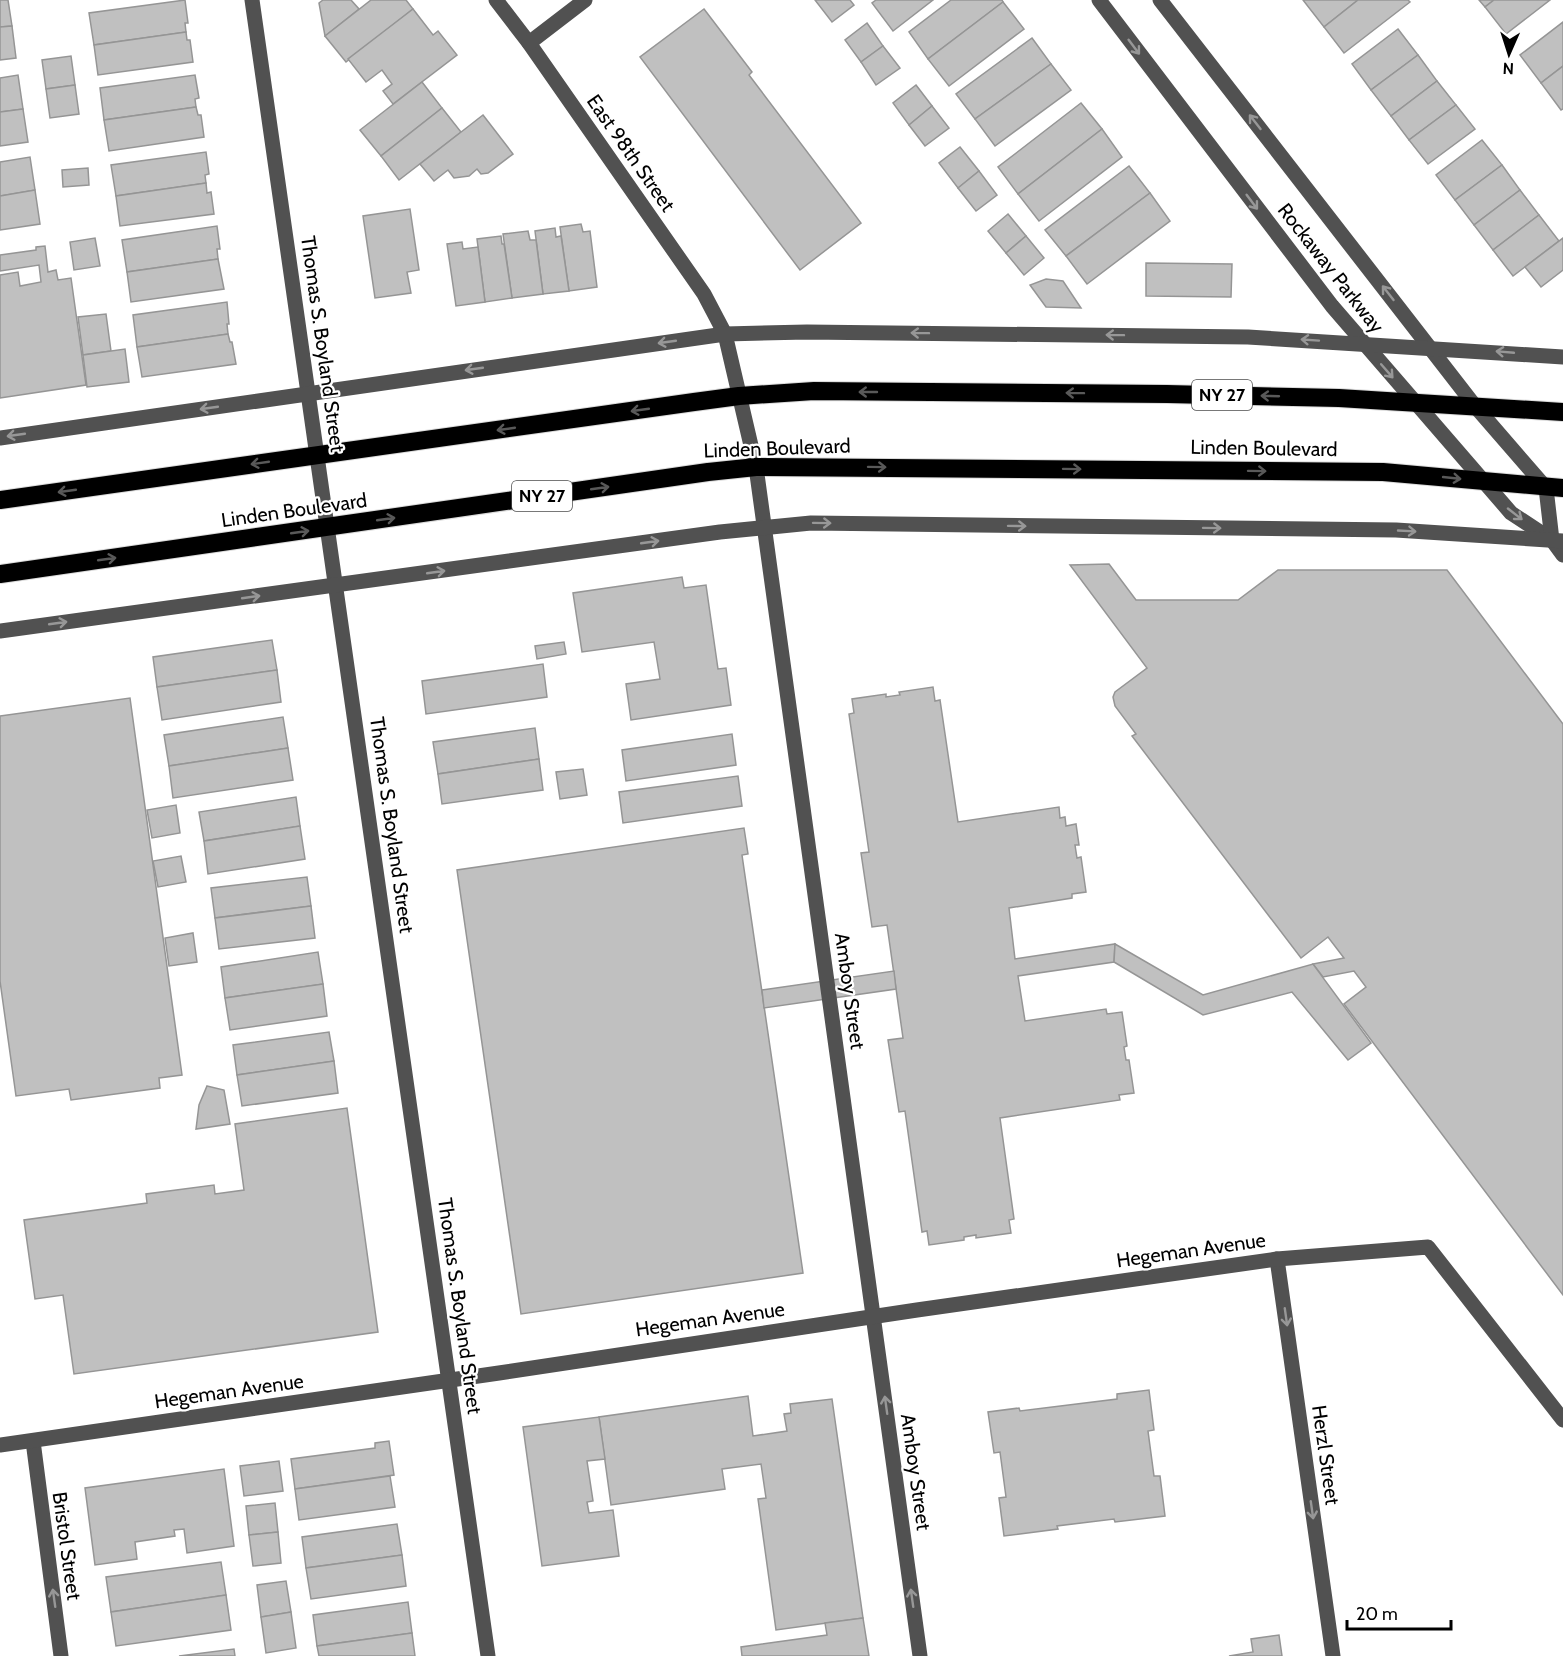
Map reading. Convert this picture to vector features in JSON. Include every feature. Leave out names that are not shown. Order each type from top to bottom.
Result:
[{"type":"highway","name":"NY 27","points":[[0,500],[739,396],[814,391],[1267,395],[1563,412]]},
{"type":"highway","name":"Linden Boulevard","points":[[0,574],[756,467],[1383,472],[1554,488]]},
{"type":"street","name":"Thomas S. Boyland Street","points":[[252,0],[488,1656]]},
{"type":"street","name":"East 98th Street","points":[[495,0],[529,43],[704,294],[725,334]]},
{"type":"street","points":[[529,43],[585,0]]},
{"type":"street","name":"Rockaway Parkway","points":[[1099,0],[1332,306],[1364,344],[1510,513],[1558,541]]},
{"type":"street","name":"Rockaway Parkway","points":[[1160,0],[1475,406],[1554,488],[1558,541],[1563,555]]},
{"type":"street","points":[[0,438],[725,334],[807,332],[1248,337],[1431,349],[1485,350],[1563,357]]},
{"type":"street","name":"Amboy Street","points":[[725,334],[756,467],[920,1656]]},
{"type":"street","points":[[0,631],[764,527],[812,523],[1396,530],[1558,541]]},
{"type":"street","name":"Hegeman Avenue","points":[[0,1445],[1277,1259],[1428,1247],[1563,1420]]},
{"type":"street","name":"Herzl Street","points":[[1277,1259],[1333,1656]]},
{"type":"street","name":"Bristol Street","points":[[33,1441],[62,1656]]},
{"type":"building","points":[[0,0],[8,0],[12,26],[0,27]]},
{"type":"building","points":[[185,0],[188,23],[185,23],[186,32],[94,45],[89,13]]},
{"type":"building","points":[[323,0],[351,0],[359,9],[325,36],[319,3]]},
{"type":"building","points":[[371,0],[406,0],[413,9],[346,62],[325,36]]},
{"type":"building","points":[[815,0],[850,0],[854,5],[832,22]]},
{"type":"building","points":[[876,0],[933,0],[893,31],[872,3]]},
{"type":"building","points":[[951,0],[1002,0],[1003,2],[928,59],[909,32]]},
{"type":"building","points":[[1303,0],[1358,0],[1324,27]]},
{"type":"building","points":[[1358,0],[1408,0],[1410,2],[1344,53],[1324,27]]},
{"type":"building","points":[[1479,0],[1494,0],[1485,7]]},
{"type":"building","points":[[1494,0],[1550,0],[1506,34],[1485,7]]},
{"type":"building","points":[[1003,2],[1024,29],[949,86],[928,59]]},
{"type":"building","points":[[413,9],[433,35],[438,31],[457,55],[393,104],[383,91],[392,84],[382,70],[366,82],[348,59]]},
{"type":"building","points":[[704,9],[752,72],[749,75],[861,223],[800,270],[640,57]]},
{"type":"building","points":[[1563,22],[1563,66],[1541,83],[1520,55]]},
{"type":"building","points":[[867,23],[883,46],[861,62],[845,40]]},
{"type":"building","points":[[12,26],[16,58],[0,60],[0,27]]},
{"type":"building","points":[[1398,29],[1418,55],[1371,90],[1352,64]]},
{"type":"building","points":[[186,32],[187,40],[190,40],[193,62],[98,75],[94,45]]},
{"type":"building","points":[[1032,38],[1051,64],[975,119],[956,94]]},
{"type":"building","points":[[883,46],[900,68],[876,85],[861,62]]},
{"type":"building","points":[[1418,55],[1437,81],[1391,116],[1371,90]]},
{"type":"building","points":[[71,56],[75,85],[46,89],[42,60]]},
{"type":"building","points":[[1051,64],[1071,90],[995,146],[975,119]]},
{"type":"building","points":[[1563,66],[1563,109],[1561,110],[1541,83]]},
{"type":"building","points":[[18,75],[23,109],[0,112],[0,78]]},
{"type":"building","points":[[195,75],[199,98],[195,99],[196,107],[104,120],[100,88]]},
{"type":"building","points":[[1437,81],[1456,105],[1409,140],[1391,116]]},
{"type":"building","points":[[422,82],[442,108],[381,156],[360,130]]},
{"type":"building","points":[[75,85],[79,114],[50,118],[46,89]]},
{"type":"building","points":[[916,85],[932,106],[909,125],[893,103]]},
{"type":"building","points":[[1081,103],[1102,129],[1018,194],[998,167]]},
{"type":"building","points":[[1456,105],[1475,129],[1428,164],[1409,140]]},
{"type":"building","points":[[932,106],[949,128],[925,146],[909,125]]},
{"type":"building","points":[[196,107],[198,115],[201,115],[204,137],[109,151],[104,120]]},
{"type":"building","points":[[442,108],[461,132],[399,180],[381,156]]},
{"type":"building","points":[[23,109],[28,142],[0,146],[0,112]]},
{"type":"building","points":[[483,115],[513,154],[488,173],[481,174],[477,169],[469,176],[454,178],[448,170],[434,181],[420,164]]},
{"type":"building","points":[[1102,129],[1122,157],[1039,221],[1018,194]]},
{"type":"building","points":[[1482,140],[1502,165],[1455,200],[1436,175]]},
{"type":"building","points":[[960,147],[979,171],[958,188],[939,163]]},
{"type":"building","points":[[206,152],[209,174],[205,175],[206,183],[116,196],[111,165]]},
{"type":"building","points":[[30,157],[35,190],[0,196],[0,162]]},
{"type":"building","points":[[1502,165],[1520,190],[1474,225],[1455,200]]},
{"type":"building","points":[[1129,166],[1150,193],[1066,256],[1045,230]]},
{"type":"building","points":[[88,168],[89,185],[63,187],[62,170]]},
{"type":"building","points":[[979,171],[997,195],[976,211],[958,188]]},
{"type":"building","points":[[206,183],[207,193],[211,192],[214,214],[120,226],[116,196]]},
{"type":"building","points":[[35,190],[40,224],[0,230],[0,196]]},
{"type":"building","points":[[1520,190],[1539,215],[1493,250],[1474,225]]},
{"type":"building","points":[[1150,193],[1170,221],[1087,284],[1066,256]]},
{"type":"building","points":[[410,209],[419,270],[407,272],[411,293],[375,298],[363,216]]},
{"type":"building","points":[[1008,214],[1026,236],[1006,253],[988,231]]},
{"type":"building","points":[[1539,215],[1559,241],[1513,276],[1493,250]]},
{"type":"building","points":[[581,224],[583,232],[590,231],[597,287],[569,291],[560,227]]},
{"type":"building","points":[[217,226],[220,249],[217,249],[218,259],[127,272],[122,240]]},
{"type":"building","points":[[555,228],[556,237],[561,236],[569,291],[543,294],[535,231]]},
{"type":"building","points":[[528,231],[530,240],[536,240],[543,294],[512,298],[503,234]]},
{"type":"building","points":[[501,236],[512,298],[485,302],[477,239]]},
{"type":"building","points":[[1026,236],[1044,258],[1024,275],[1006,253]]},
{"type":"building","points":[[95,238],[100,266],[74,270],[70,242]]},
{"type":"building","points":[[1563,238],[1563,270],[1541,287],[1525,267]]},
{"type":"building","points":[[462,242],[463,249],[478,247],[485,302],[456,306],[447,244]]},
{"type":"building","points":[[45,246],[48,272],[56,270],[58,280],[71,278],[86,385],[0,398],[0,275],[18,272],[20,286],[41,282],[39,265],[0,271],[0,255],[36,250],[36,247]]},
{"type":"building","points":[[218,259],[224,289],[131,302],[127,272]]},
{"type":"building","points":[[1146,263],[1232,264],[1231,297],[1146,296]]},
{"type":"building","points":[[1046,279],[1063,281],[1081,308],[1046,307],[1030,285]]},
{"type":"building","points":[[227,302],[228,334],[137,347],[133,315]]},
{"type":"building","points":[[106,314],[111,351],[83,355],[78,317]]},
{"type":"building","points":[[228,334],[232,342],[236,364],[142,377],[137,347]]},
{"type":"building","points":[[125,349],[129,382],[87,387],[83,355]]},
{"type":"building","points":[[1109,564],[1136,600],[1238,600],[1278,570],[1447,570],[1563,724],[1563,1295],[1344,1004],[1366,987],[1354,971],[1323,977],[1313,964],[1344,958],[1328,937],[1301,958],[1132,736],[1136,734],[1115,706],[1113,697],[1115,692],[1147,668],[1070,565]]},
{"type":"building","points":[[682,577],[684,588],[706,585],[718,669],[726,668],[731,705],[631,720],[626,684],[660,679],[654,642],[582,652],[573,593]]},
{"type":"building","points":[[272,640],[277,670],[157,687],[153,657]]},
{"type":"building","points":[[564,642],[566,654],[537,659],[535,646]]},
{"type":"building","points":[[543,664],[547,697],[426,714],[422,681]]},
{"type":"building","points":[[277,670],[281,702],[162,720],[157,687]]},
{"type":"building","points":[[933,687],[935,701],[940,700],[958,822],[1059,807],[1060,818],[1065,817],[1066,826],[1076,824],[1079,845],[1075,845],[1077,858],[1081,857],[1086,892],[1072,894],[1072,898],[1009,908],[1015,959],[1115,944],[1114,962],[1018,976],[1025,1021],[1106,1009],[1107,1014],[1122,1012],[1127,1046],[1124,1047],[1126,1060],[1129,1060],[1134,1093],[1119,1095],[1120,1100],[1000,1118],[1014,1219],[1009,1220],[1011,1233],[976,1238],[976,1235],[964,1237],[964,1240],[929,1245],[927,1231],[922,1232],[905,1111],[899,1112],[888,1040],[903,1038],[887,925],[872,927],[861,853],[869,852],[849,714],[854,713],[852,699],[886,694],[886,697],[900,695],[899,692]]},
{"type":"building","points":[[130,698],[182,1075],[159,1078],[160,1088],[71,1100],[69,1089],[16,1096],[0,981],[0,716]]},
{"type":"building","points":[[283,717],[288,748],[169,766],[164,735]]},
{"type":"building","points":[[535,728],[539,759],[438,774],[433,742]]},
{"type":"building","points":[[732,734],[736,765],[626,781],[622,750]]},
{"type":"building","points":[[288,748],[293,780],[173,798],[169,766]]},
{"type":"building","points":[[539,759],[543,790],[442,804],[438,774]]},
{"type":"building","points":[[583,769],[587,795],[560,799],[556,772]]},
{"type":"building","points":[[738,776],[742,806],[623,823],[619,792]]},
{"type":"building","points":[[296,797],[300,826],[204,841],[199,812]]},
{"type":"building","points":[[176,805],[180,833],[152,838],[147,810]]},
{"type":"building","points":[[300,826],[305,859],[208,874],[204,841]]},
{"type":"building","points":[[744,828],[748,854],[742,855],[803,1273],[521,1314],[457,870]]},
{"type":"building","points":[[181,856],[186,882],[158,887],[153,861]]},
{"type":"building","points":[[307,877],[311,906],[215,918],[211,888]]},
{"type":"building","points":[[311,906],[315,938],[219,949],[215,918]]},
{"type":"building","points":[[193,933],[197,962],[169,966],[165,938]]},
{"type":"building","points":[[1115,944],[1203,995],[1313,964],[1371,1043],[1348,1060],[1292,992],[1203,1015],[1114,962]]},
{"type":"building","points":[[318,952],[323,984],[225,998],[221,967]]},
{"type":"building","points":[[894,971],[896,989],[764,1008],[762,990]]},
{"type":"building","points":[[323,984],[327,1016],[230,1030],[225,998]]},
{"type":"building","points":[[329,1032],[334,1061],[237,1075],[233,1045]]},
{"type":"building","points":[[334,1061],[338,1093],[242,1106],[237,1075]]},
{"type":"building","points":[[207,1086],[224,1090],[230,1124],[196,1129],[199,1105]]},
{"type":"building","points":[[347,1108],[378,1332],[74,1374],[63,1295],[35,1299],[24,1220],[147,1203],[146,1194],[214,1185],[215,1194],[244,1190],[235,1124]]},
{"type":"building","points":[[1149,1390],[1154,1430],[1148,1431],[1154,1476],[1160,1476],[1165,1516],[1057,1526],[1058,1529],[1004,1536],[999,1498],[1006,1497],[1000,1452],[994,1453],[988,1412],[1019,1408],[1020,1411],[1117,1399],[1117,1394]]},
{"type":"building","points":[[748,1396],[753,1436],[787,1431],[784,1414],[791,1413],[790,1404],[832,1399],[863,1618],[776,1630],[758,1499],[766,1498],[761,1464],[722,1469],[725,1489],[611,1505],[599,1417]]},
{"type":"building","points":[[599,1417],[605,1459],[587,1461],[593,1501],[587,1502],[589,1513],[613,1510],[619,1556],[542,1566],[523,1427]]},
{"type":"building","points":[[389,1441],[394,1475],[295,1489],[291,1459],[375,1448],[375,1443]]},
{"type":"building","points":[[279,1461],[283,1491],[244,1496],[240,1466]]},
{"type":"building","points":[[224,1469],[234,1546],[187,1553],[184,1529],[174,1530],[175,1536],[135,1542],[137,1559],[95,1565],[85,1488]]},
{"type":"building","points":[[390,1476],[395,1507],[299,1520],[295,1489]]},
{"type":"building","points":[[275,1503],[278,1532],[249,1535],[246,1506]]},
{"type":"building","points":[[397,1524],[402,1555],[306,1568],[302,1537]]},
{"type":"building","points":[[278,1532],[281,1563],[253,1566],[249,1535]]},
{"type":"building","points":[[402,1555],[406,1586],[311,1599],[306,1568]]},
{"type":"building","points":[[221,1562],[226,1595],[111,1612],[106,1577]]},
{"type":"building","points":[[286,1581],[291,1612],[261,1617],[257,1585]]},
{"type":"building","points":[[226,1595],[231,1630],[116,1646],[111,1612]]},
{"type":"building","points":[[408,1602],[412,1633],[317,1646],[313,1615]]},
{"type":"building","points":[[291,1612],[296,1648],[266,1653],[261,1617]]},
{"type":"building","points":[[863,1618],[869,1656],[742,1656],[741,1647],[827,1635],[825,1623]]},
{"type":"building","points":[[412,1633],[415,1656],[319,1656],[317,1646]]},
{"type":"building","points":[[1279,1635],[1282,1656],[1229,1656],[1253,1652],[1251,1639]]},
{"type":"building","points":[[234,1649],[235,1656],[179,1656]]}]
